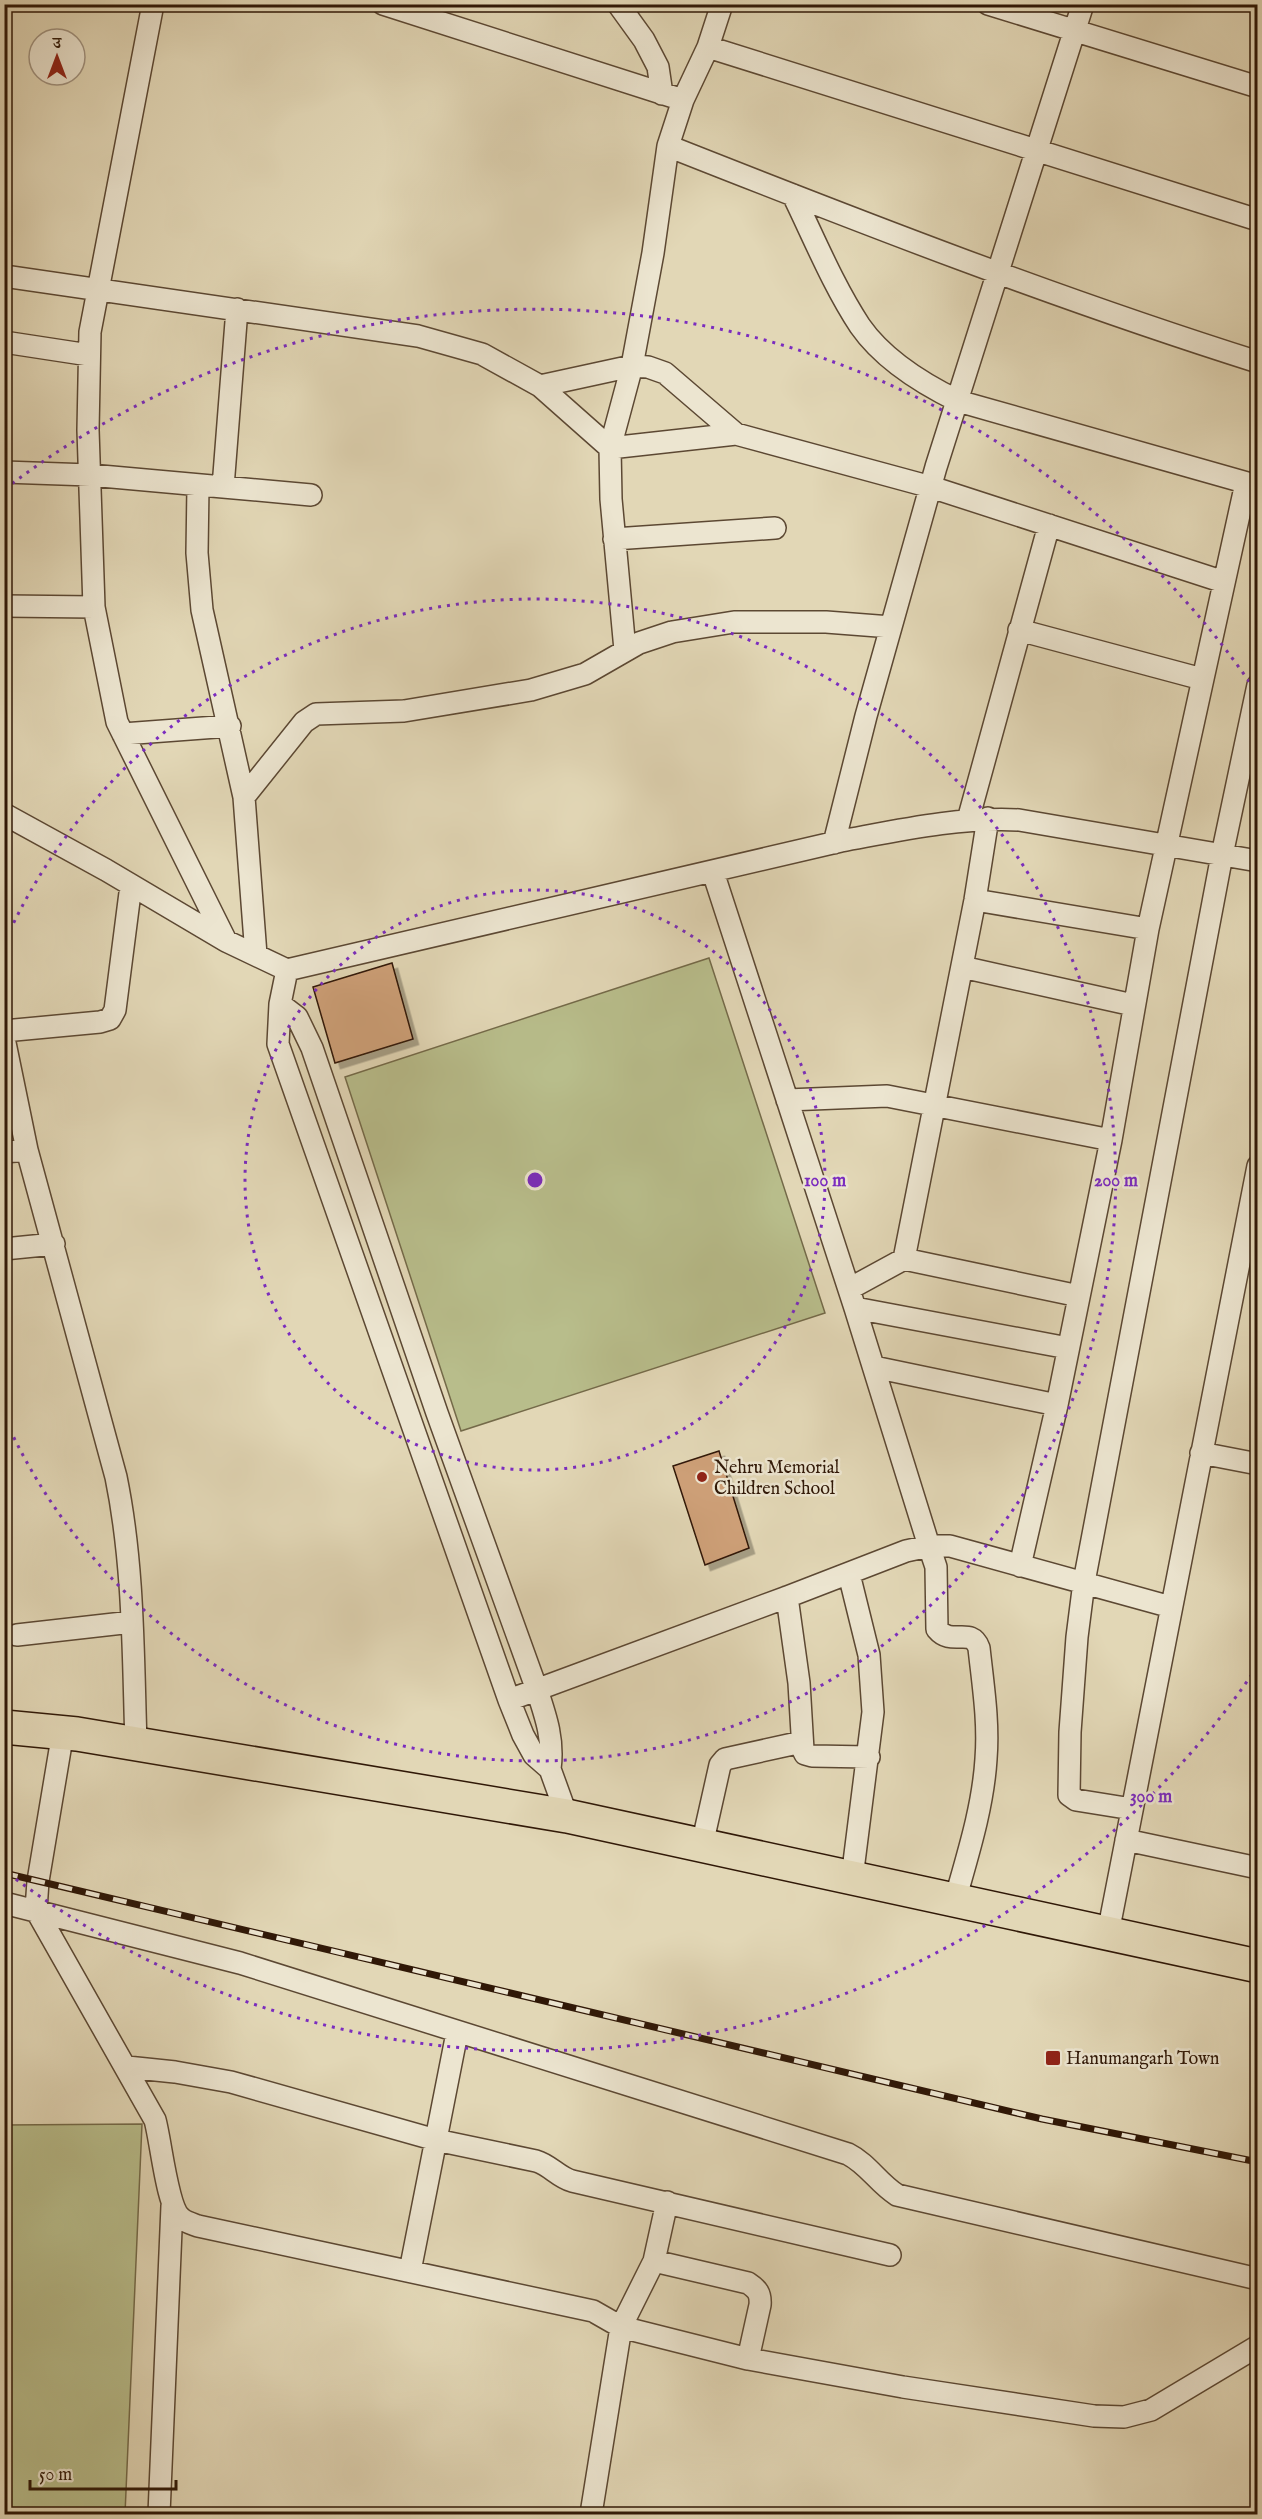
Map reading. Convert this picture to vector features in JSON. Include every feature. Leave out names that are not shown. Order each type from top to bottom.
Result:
[{"type":"main road","points":[[4,1727],[63,1732],[567,1816],[1257,1966]]},
{"type":"street","points":[[153,4],[90,332],[90,475],[94,607],[117,722],[189,862],[226,941]]},
{"type":"street","points":[[383,4],[406,8],[683,100]]},
{"type":"street","points":[[618,4],[644,40],[658,67],[662,94]]},
{"type":"street","points":[[625,650],[611,499],[610,448],[632,366],[653,253],[668,146],[683,100],[708,47],[722,4]]},
{"type":"street","points":[[988,4],[1257,87]]},
{"type":"street","points":[[834,843],[931,487],[1083,4]]},
{"type":"street","points":[[708,47],[1038,149],[1257,220]]},
{"type":"street","points":[[668,146],[999,273],[1257,362]]},
{"type":"street","points":[[793,195],[825,261],[861,326],[882,350],[932,388],[958,401],[1252,485],[1224,582],[1148,929],[1111,1140],[1057,1405],[1020,1566]]},
{"type":"street","points":[[4,276],[418,336],[482,354],[540,386],[610,448],[736,434],[931,487],[1224,582]]},
{"type":"street","points":[[223,487],[237,309]]},
{"type":"street","points":[[4,342],[89,355]]},
{"type":"street","points":[[540,386],[632,366],[648,367],[664,373],[736,434]]},
{"type":"street","points":[[4,472],[90,475],[311,495]]},
{"type":"street","points":[[198,486],[197,554],[202,610],[230,726],[244,797],[256,955]]},
{"type":"street","points":[[852,1299],[904,1259],[975,900],[978,819],[1019,630],[1049,525]]},
{"type":"street","points":[[614,539],[775,528]]},
{"type":"street","points":[[4,606],[94,607]]},
{"type":"street","points":[[244,797],[304,722],[316,714],[404,711],[531,690],[585,674],[625,650],[672,632],[734,622],[826,622],[891,627]]},
{"type":"street","points":[[1019,630],[1202,679]]},
{"type":"street","points":[[1132,1809],[1077,1800],[1069,1794],[1070,1732],[1077,1637],[1084,1582],[1222,855],[1257,685]]},
{"type":"street","points":[[123,734],[230,726]]},
{"type":"street","points":[[4,814],[226,941],[287,970],[834,843],[933,823],[978,819],[1018,820],[1257,861]]},
{"type":"street","points":[[713,872],[874,1367],[936,1567],[937,1629],[943,1636],[953,1638],[971,1636],[976,1640],[979,1648],[986,1717],[986,1759],[979,1813],[955,1900]]},
{"type":"street","points":[[4,1031],[100,1023],[110,1019],[115,1010],[131,885]]},
{"type":"street","points":[[975,900],[1148,929]]},
{"type":"street","points":[[962,968],[1133,1005]]},
{"type":"street","points":[[287,970],[280,1004],[278,1044],[509,1700],[534,1755],[550,1769]]},
{"type":"street","points":[[280,1004],[297,1017],[308,1039],[437,1413],[537,1690],[553,1748],[550,1769],[567,1816]]},
{"type":"street","points":[[4,1038],[27,1150],[116,1477],[126,1524],[136,1744]]},
{"type":"street","points":[[787,1100],[871,1095],[1111,1140]]},
{"type":"street","points":[[4,1152],[27,1150]]},
{"type":"street","points":[[1108,1933],[1257,1166]]},
{"type":"street","points":[[4,1249],[54,1244]]},
{"type":"street","points":[[904,1259],[1079,1296]]},
{"type":"street","points":[[852,1299],[1068,1348]]},
{"type":"street","points":[[874,1367],[1057,1405]]},
{"type":"street","points":[[411,1422],[437,1413]]},
{"type":"street","points":[[1201,1453],[1257,1464]]},
{"type":"street","points":[[509,1700],[787,1598],[906,1551],[929,1546],[950,1546],[1171,1607]]},
{"type":"street","points":[[849,1574],[868,1655],[873,1712],[852,1878]]},
{"type":"street","points":[[787,1598],[799,1683],[802,1742],[806,1754],[868,1758]]},
{"type":"street","points":[[17,1635],[132,1622]]},
{"type":"street","points":[[63,1732],[38,1881],[36,1910],[155,2120],[161,2141],[172,2206],[159,2514]]},
{"type":"street","points":[[702,1845],[720,1765],[725,1759],[802,1742]]},
{"type":"street","points":[[1126,1840],[1257,1864]]},
{"type":"street","points":[[4,1902],[240,1963],[848,2154],[859,2160],[886,2188],[897,2195],[1257,2279]]},
{"type":"street","points":[[410,2271],[457,2033]]},
{"type":"street","points":[[127,2067],[175,2072],[231,2082],[436,2140],[547,2164],[565,2179],[890,2254]]},
{"type":"street","points":[[591,2514],[621,2327],[654,2261],[667,2202]]},
{"type":"street","points":[[172,2206],[181,2218],[198,2226],[593,2311],[621,2327],[748,2359],[903,2387],[1094,2416],[1124,2417],[1151,2410],[1257,2346]]},
{"type":"street","points":[[654,2261],[748,2283],[756,2289],[760,2296],[760,2305],[748,2359]]},
{"type":"green space","points":[[709,958],[825,1313],[461,1431],[345,1077]]},
{"type":"green space","points":[[142,2124],[125,2514],[5,2514],[5,2125]]},
{"type":"building","points":[[392,963],[413,1039],[335,1063],[313,987]]},
{"type":"building","points":[[719,1451],[749,1548],[705,1565],[673,1466]]},
{"type":"railway","points":[[4,1873],[1042,2119],[1258,2162]]},
{"type":"place","name":"Nehru Memorial Children School","points":[[702,1477]]},
{"type":"place","name":"Hanumangarh Town","points":[[1053,2058]]}]
